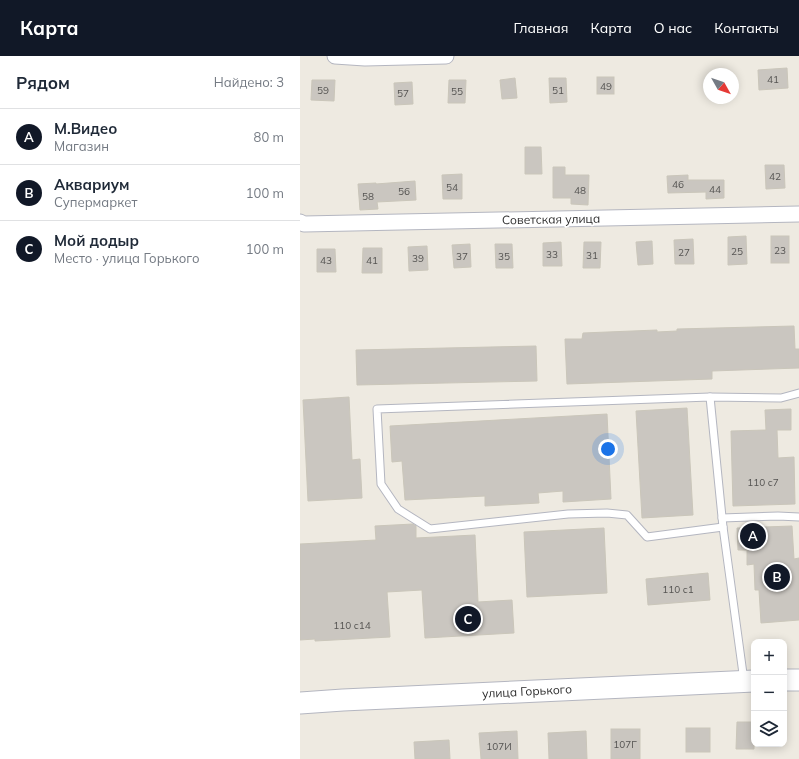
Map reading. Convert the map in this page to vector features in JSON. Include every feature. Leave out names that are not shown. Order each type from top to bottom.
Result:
[{"type":"street","points":[[335,56],[365,58],[446,56]]},
{"type":"street","name":"Советская улица","points":[[302,223],[799,214]]},
{"type":"street","points":[[787,680],[799,680]]},
{"type":"street","name":"улица Горького","points":[[300,703],[749,681]]},
{"type":"lane","points":[[724,527],[647,537],[627,516],[607,513],[568,514],[430,529],[398,510],[381,484],[377,409],[710,397],[781,398],[799,393]]},
{"type":"lane","points":[[710,397],[722,518],[749,681]]},
{"type":"lane","points":[[722,518],[778,516],[799,517]]},
{"type":"building","points":[[787,68],[788,88],[759,90],[758,70]]},
{"type":"building","points":[[597,77],[614,77],[614,94],[597,94]]},
{"type":"building","points":[[515,78],[517,98],[502,99],[500,80]]},
{"type":"building","points":[[549,78],[566,78],[567,102],[550,103]]},
{"type":"building","points":[[312,80],[335,80],[334,101],[311,100]]},
{"type":"building","points":[[449,80],[466,80],[465,103],[448,103]]},
{"type":"building","points":[[412,82],[413,104],[395,105],[394,83]]},
{"type":"building","points":[[525,147],[541,147],[542,174],[525,174]]},
{"type":"building","points":[[765,165],[784,165],[785,188],[766,189]]},
{"type":"building","points":[[553,167],[565,167],[565,175],[589,175],[588,205],[571,204],[571,198],[553,198]]},
{"type":"building","points":[[462,174],[462,199],[443,199],[442,175]]},
{"type":"building","points":[[688,175],[688,180],[724,180],[724,198],[706,199],[706,192],[668,193],[667,176]]},
{"type":"building","points":[[415,181],[416,200],[377,202],[378,209],[360,210],[358,184]]},
{"type":"building","points":[[746,236],[747,264],[728,265],[728,237]]},
{"type":"building","points":[[771,236],[789,236],[789,263],[771,263]]},
{"type":"building","points":[[693,239],[694,264],[675,264],[674,240]]},
{"type":"building","points":[[652,241],[653,264],[638,265],[636,242]]},
{"type":"building","points":[[561,242],[562,266],[543,266],[543,243]]},
{"type":"building","points":[[584,242],[601,242],[600,268],[583,268]]},
{"type":"building","points":[[470,244],[471,267],[454,268],[452,245]]},
{"type":"building","points":[[495,244],[512,244],[513,268],[496,268]]},
{"type":"building","points":[[427,246],[428,270],[409,271],[408,247]]},
{"type":"building","points":[[363,248],[382,248],[382,273],[362,273]]},
{"type":"building","points":[[317,249],[335,249],[336,272],[317,272]]},
{"type":"building","points":[[794,326],[795,349],[799,349],[799,368],[712,371],[712,379],[567,384],[565,339],[582,339],[583,333],[657,330],[657,332],[677,331],[677,329]]},
{"type":"building","points":[[536,346],[537,381],[357,385],[356,350]]},
{"type":"building","points":[[349,397],[352,460],[360,459],[362,498],[308,501],[303,400]]},
{"type":"building","points":[[687,408],[693,515],[642,518],[636,411]]},
{"type":"building","points":[[791,409],[791,430],[777,430],[778,458],[794,457],[795,504],[733,506],[731,431],[766,430],[765,410]]},
{"type":"building","points":[[607,414],[611,499],[563,502],[563,491],[538,493],[539,503],[485,506],[485,496],[405,500],[402,461],[392,462],[390,426]]},
{"type":"building","points":[[413,524],[416,526],[416,538],[475,535],[478,602],[512,600],[514,633],[425,638],[422,590],[387,592],[390,637],[315,641],[315,639],[300,640],[300,544],[376,540],[375,526]]},
{"type":"building","points":[[792,526],[794,559],[799,558],[799,620],[761,623],[759,590],[755,590],[754,564],[747,565],[747,550],[738,550],[737,528]]},
{"type":"building","points":[[604,528],[607,593],[527,597],[524,532]]},
{"type":"building","points":[[708,573],[710,600],[648,605],[646,579]]},
{"type":"building","points":[[737,722],[751,722],[751,747],[754,747],[754,749],[736,749]]},
{"type":"building","points":[[686,728],[710,728],[710,752],[686,752]]},
{"type":"building","points":[[611,729],[640,729],[640,759],[611,759]]},
{"type":"building","points":[[517,731],[518,759],[481,759],[479,733]]},
{"type":"building","points":[[586,731],[587,759],[549,759],[548,733]]},
{"type":"building","points":[[449,740],[450,759],[415,759],[414,742]]},
{"type":"place","name":"М.Видео","points":[[753,536]]},
{"type":"place","name":"Аквариум","points":[[777,577]]},
{"type":"place","name":"Мой додыр","points":[[468,619]]}]
